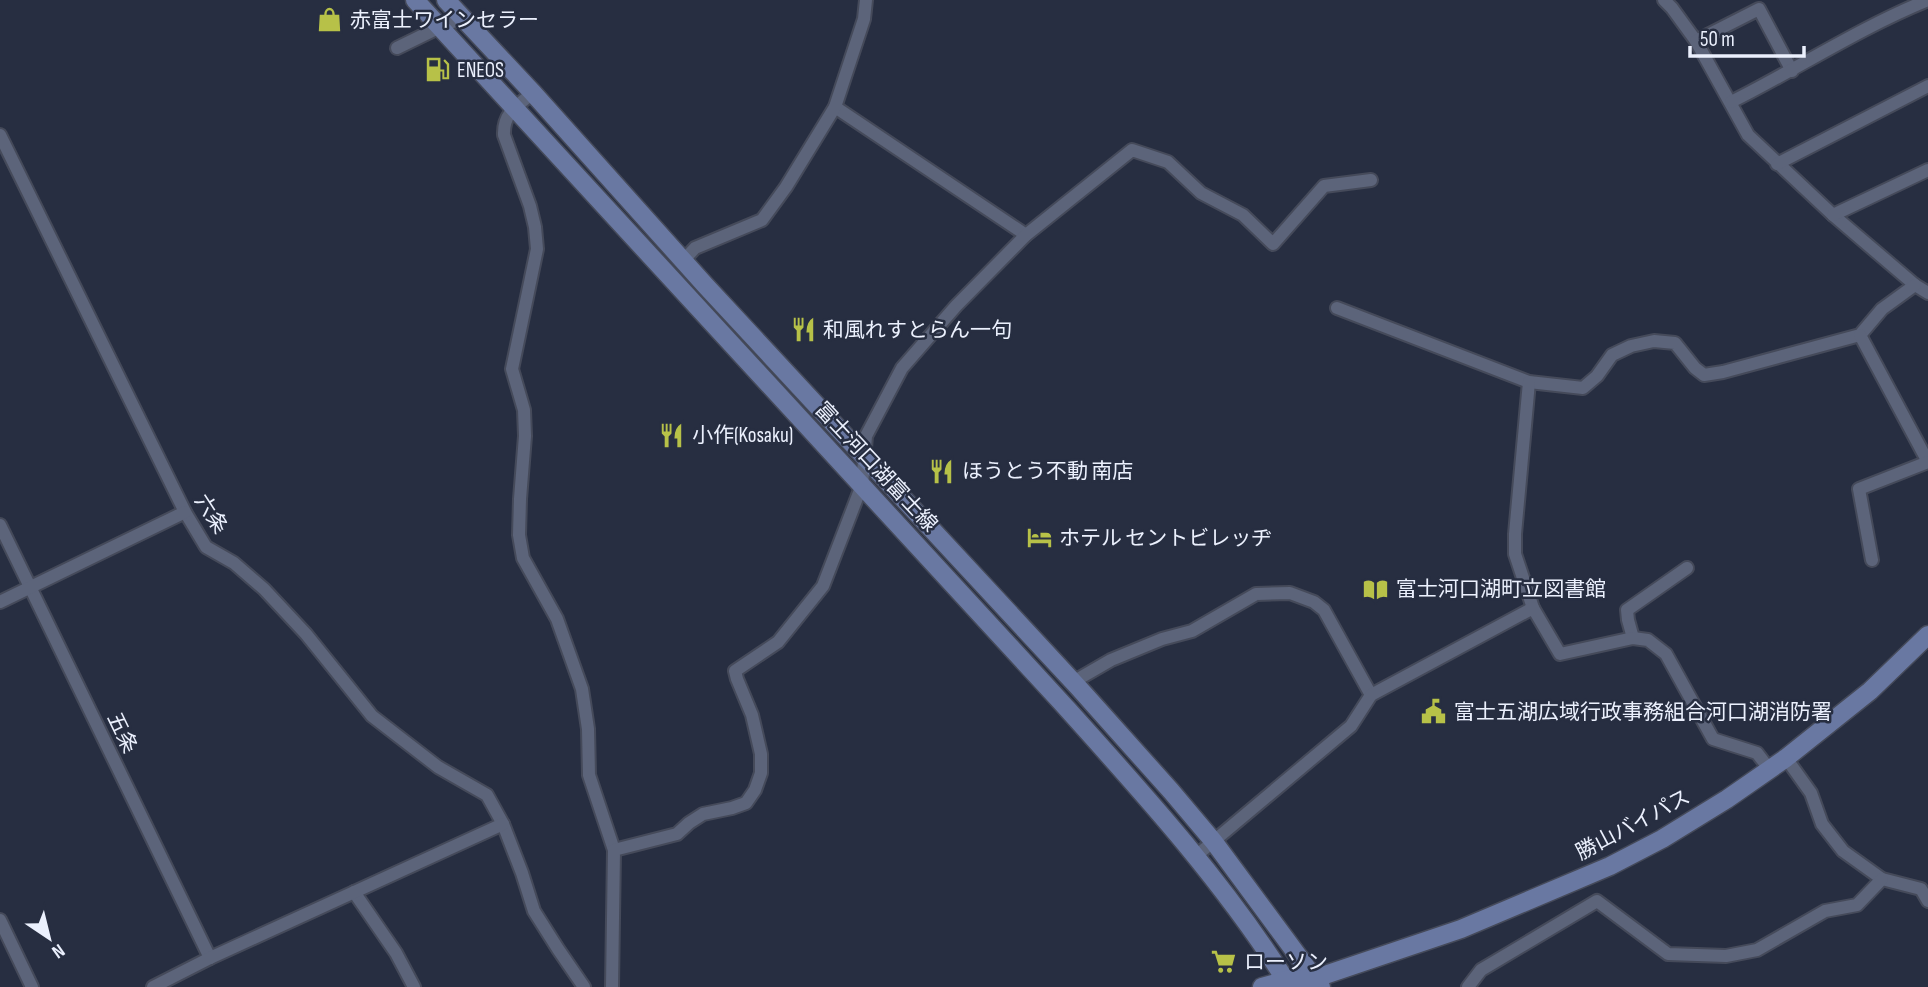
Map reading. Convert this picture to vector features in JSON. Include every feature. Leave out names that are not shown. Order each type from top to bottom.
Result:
[{"type":"main road","name":"富士河口湖富士線","points":[[415,0],[1071,712],[1196,856],[1238,910],[1288,983]]},
{"type":"main road","name":"富士河口湖富士線","points":[[446,0],[1171,791],[1214,842],[1314,984]]},
{"type":"main road","name":"勝山バイパス","points":[[1314,984],[1461,929],[1609,866],[1662,839],[1786,758],[1870,691],[1928,635]]},
{"type":"main road","points":[[1262,987],[1288,983],[1314,984]]},
{"type":"street","points":[[683,261],[695,248],[762,220],[786,187],[835,107],[864,19],[866,0]]},
{"type":"street","points":[[1664,0],[1696,41],[1748,135],[1833,215],[1914,285],[1928,293]]},
{"type":"street","points":[[1731,102],[1897,13],[1928,0]]},
{"type":"street","points":[[1696,41],[1759,9],[1792,71]]},
{"type":"street","points":[[397,48],[463,18]]},
{"type":"street","points":[[1777,164],[1928,86]]},
{"type":"street","points":[[533,93],[508,115],[504,124],[504,135],[536,227],[537,249],[512,369],[524,410],[519,535],[523,558],[556,619],[582,689],[588,729],[589,775],[614,850],[612,987]]},
{"type":"street","points":[[835,107],[1026,235]]},
{"type":"street","name":"六条","points":[[0,135],[185,512],[206,547],[234,563],[264,589],[306,634],[372,716],[438,767],[486,795],[503,824],[534,911],[584,987]]},
{"type":"street","points":[[614,850],[677,834],[703,814],[746,803],[755,790],[761,772],[761,754],[752,715],[735,671],[778,642],[823,586],[862,485],[866,436],[902,368],[956,306],[1026,235],[1132,150],[1168,162],[1201,193],[1243,215],[1273,244],[1324,186],[1371,180]]},
{"type":"street","points":[[1833,215],[1928,170]]},
{"type":"street","points":[[1337,308],[1530,382],[1583,387],[1597,376],[1612,355],[1632,346],[1654,341],[1675,343],[1704,375],[1860,335],[1882,309],[1914,285]]},
{"type":"street","points":[[1860,335],[1928,462],[1859,489],[1872,560]]},
{"type":"street","points":[[1530,382],[1515,554],[1533,608],[1560,654],[1633,638],[1648,640],[1665,654],[1713,739],[1757,753],[1770,770]]},
{"type":"street","points":[[0,602],[185,512]]},
{"type":"street","name":"五条","points":[[0,525],[210,958]]},
{"type":"street","points":[[1633,638],[1627,610],[1687,568]]},
{"type":"street","points":[[1073,682],[1111,660],[1162,639],[1192,631],[1256,594],[1290,593],[1314,601],[1324,610],[1371,695]]},
{"type":"street","points":[[1196,856],[1351,726],[1371,695],[1533,608]]},
{"type":"street","points":[[1786,758],[1811,793],[1822,824],[1843,851],[1882,880],[1921,889],[1928,901]]},
{"type":"street","points":[[153,987],[210,958],[503,824]]},
{"type":"street","points":[[1468,987],[1480,970],[1597,901],[1668,954],[1726,956],[1757,950],[1825,911],[1857,905],[1882,880]]},
{"type":"street","points":[[354,892],[396,953],[414,987]]},
{"type":"street","points":[[0,920],[32,987]]},
{"type":"street","points":[[181,987],[186,970]]},
{"type":"place","name":"赤富士ワインセラー","points":[[330,20]]},
{"type":"place","name":"ENEOS","points":[[437,70]]},
{"type":"place","name":"和風れすとらん一句","points":[[803,330]]},
{"type":"place","name":"小作(Kosaku)","points":[[672,435]]},
{"type":"place","name":"ほうとう不動 南店","points":[[942,471]]},
{"type":"place","name":"ホテル セントビレッヂ","points":[[1039,538]]},
{"type":"place","name":"富士河口湖町立図書館","points":[[1376,589]]},
{"type":"place","name":"富士五湖広域行政事務組合河口湖消防署","points":[[1434,712]]},
{"type":"place","name":"ローソン","points":[[1224,962]]}]
